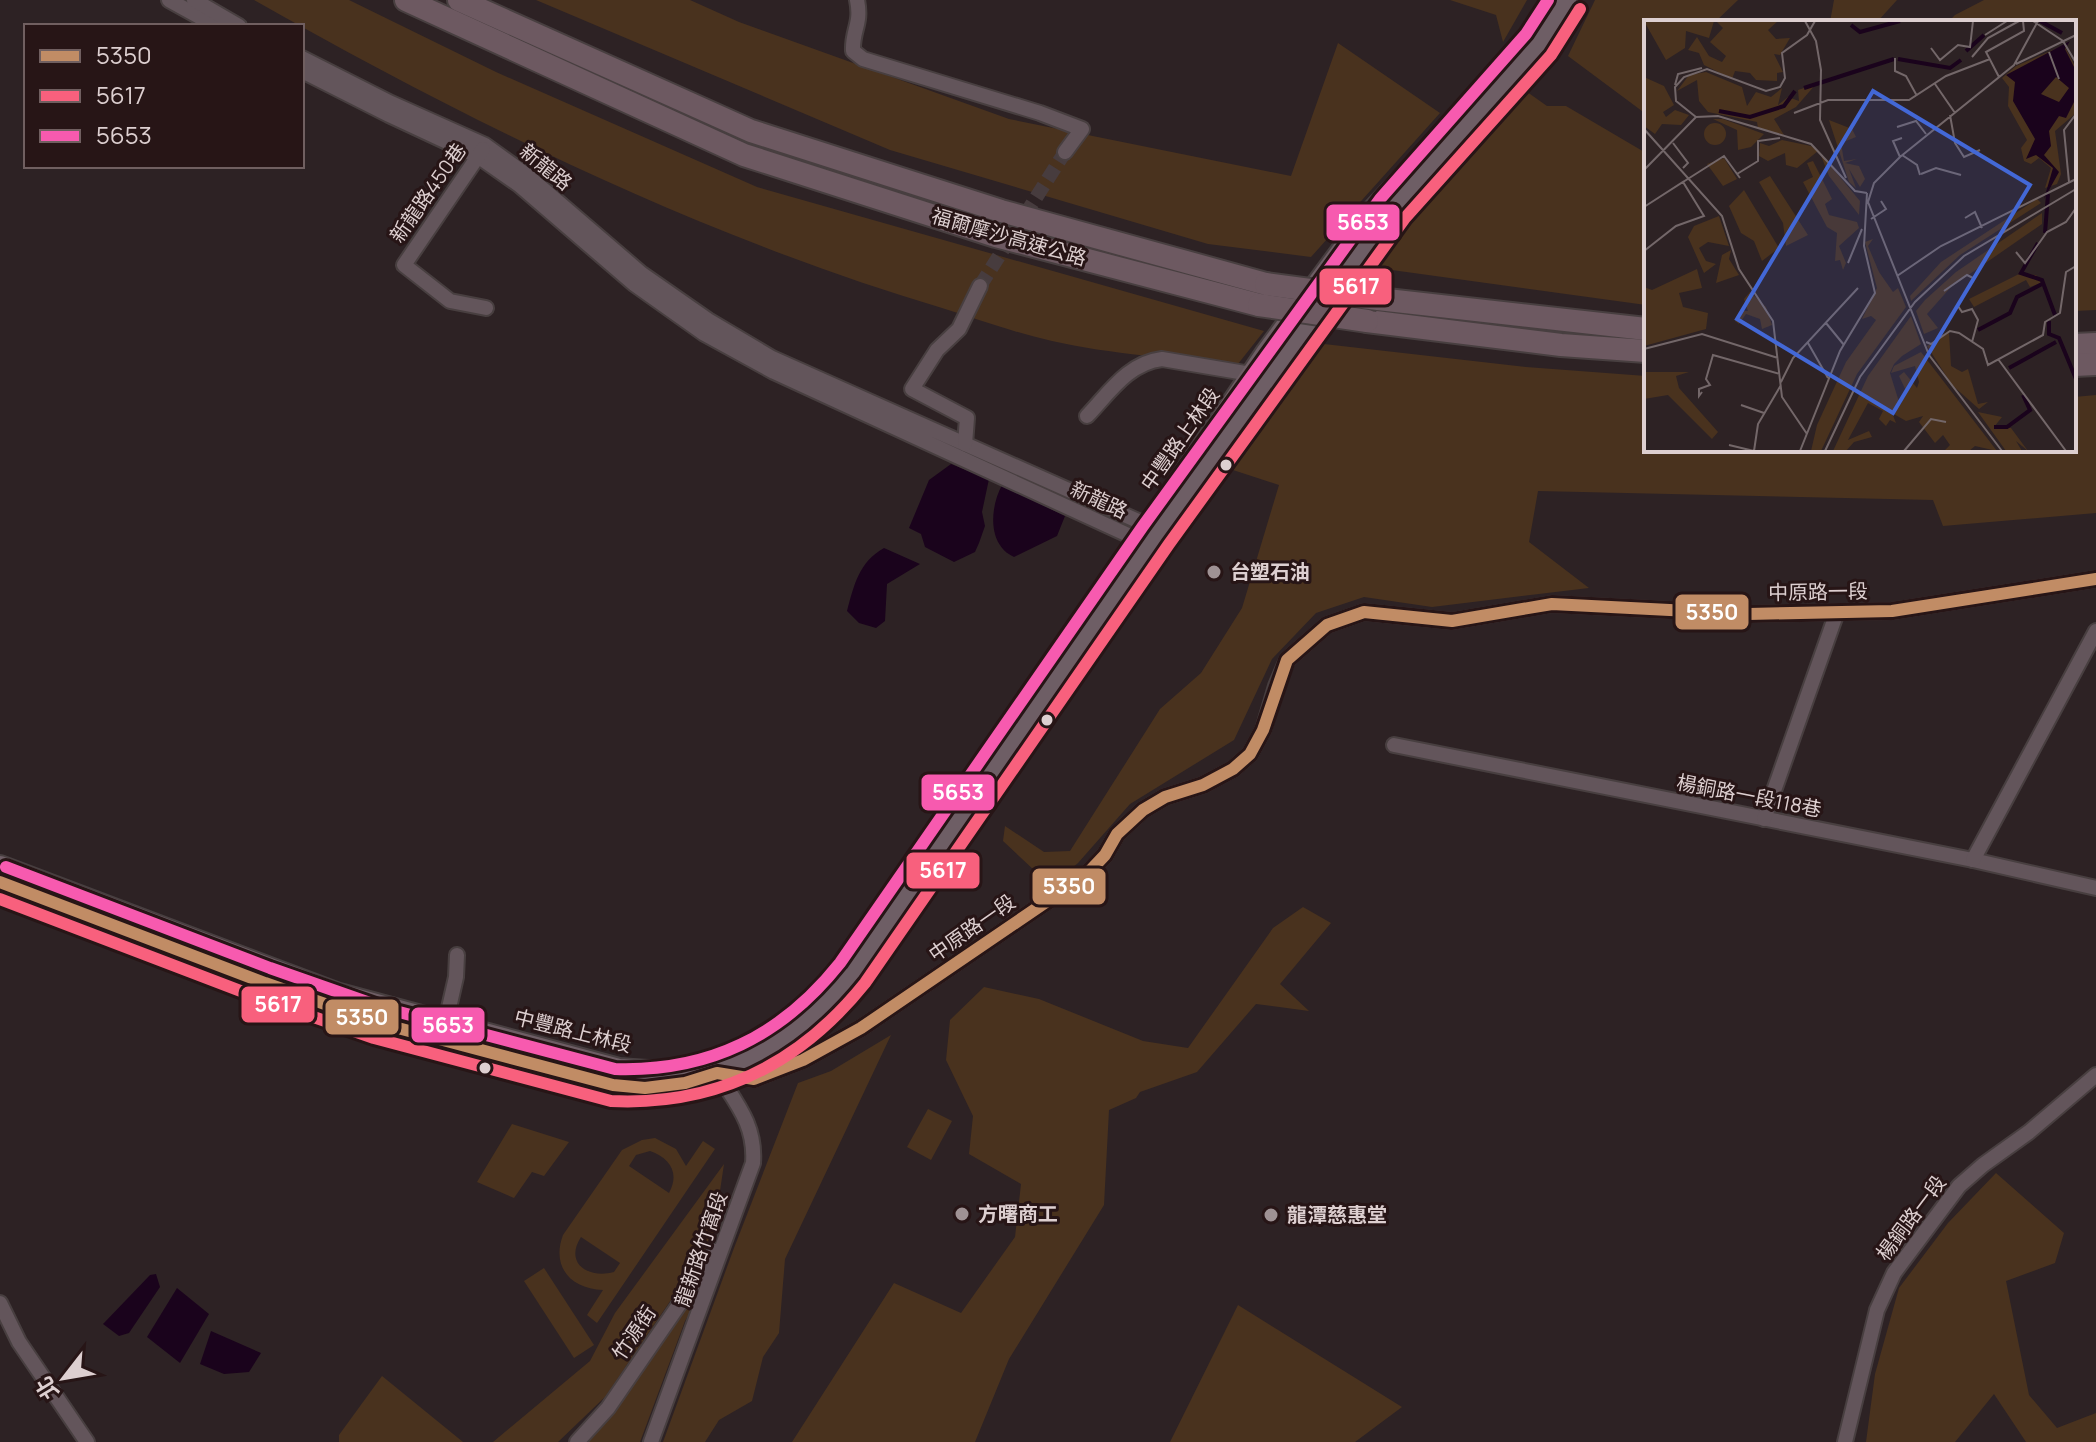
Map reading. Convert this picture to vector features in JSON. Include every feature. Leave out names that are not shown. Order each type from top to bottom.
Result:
[{"type":"highway","name":"福爾摩沙高速公路","points":[[406,0],[744,155],[996,236],[1262,294],[1367,321],[1561,345],[1644,351]]},
{"type":"highway","name":"福爾摩沙高速公路","points":[[459,0],[751,131],[1262,294],[1378,299],[1644,329]]},
{"type":"highway","points":[[2076,345],[2096,344]]},
{"type":"highway","points":[[2076,365],[2096,364]]},
{"type":"main road","name":"中豐路上林段","points":[[0,865],[339,993],[619,1068],[661,1070],[714,1066],[760,1053],[799,1029],[853,973],[1251,374],[1366,216],[1481,93],[1530,33],[1552,0]]},
{"type":"main road","name":"中豐路上林段","points":[[1147,533],[1393,208],[1539,44],[1567,0]]},
{"type":"main road","name":"中豐路上林段","points":[[0,882],[379,1023],[613,1085],[645,1088],[685,1083],[714,1066]]},
{"type":"street","points":[[169,0],[212,24]]},
{"type":"street","points":[[194,0],[236,24]]},
{"type":"street","points":[[857,0],[860,15],[852,41],[853,51],[863,59],[1040,113],[1082,129],[1065,152]]},
{"type":"street","name":"新龍路","points":[[304,59],[528,176],[642,274],[708,320],[772,358],[965,444],[1147,533]]},
{"type":"street","name":"新龍路","points":[[304,72],[482,151],[634,284],[703,333],[774,372],[1147,533]]},
{"type":"street","name":"新龍路450巷","points":[[482,151],[404,265],[450,301],[486,308]]},
{"type":"street","points":[[965,444],[967,418],[912,389],[937,350],[959,329],[980,286]]},
{"type":"street","points":[[1087,416],[1130,371],[1148,361],[1162,359],[1251,374]]},
{"type":"street","name":"中原路一段","points":[[714,1066],[754,1079],[803,1060],[861,1028],[1087,874],[1105,855],[1117,834],[1143,810],[1165,797],[1203,785],[1233,769],[1250,754],[1263,730],[1287,660],[1327,625],[1364,612],[1452,621],[1552,604],[1748,614],[1892,611],[2096,579]]},
{"type":"street","points":[[1764,819],[1837,612]]},
{"type":"street","points":[[1973,860],[2096,631]]},
{"type":"street","name":"楊銅路一段118巷","points":[[1394,745],[1973,860],[2096,888]]},
{"type":"street","points":[[446,1021],[456,977],[457,955]]},
{"type":"street","name":"龍新路竹窩段","points":[[651,1442],[753,1163],[754,1145],[749,1125],[740,1105],[714,1066]]},
{"type":"street","name":"楊銅路一段","points":[[1845,1442],[1877,1310],[1894,1273],[1959,1186],[2096,1075]]},
{"type":"street","name":"竹源街","points":[[577,1442],[608,1408],[722,1245]]},
{"type":"street","points":[[0,1303],[19,1342],[87,1442]]},
{"type":"shaded area","points":[[254,0],[349,0],[496,72],[757,187],[1264,331],[1238,364],[1120,353],[1024,334],[852,279],[676,212],[504,133],[337,46],[304,28],[304,24],[297,24]]},
{"type":"shaded area","points":[[536,0],[690,0],[739,22],[1009,119],[1291,176],[1338,43],[1440,113],[1311,257],[1208,244],[890,150]]},
{"type":"shaded area","points":[[1450,0],[1527,0],[1503,42],[1496,15]]},
{"type":"shaded area","points":[[1595,0],[1738,0],[1717,20],[1644,20],[1644,113],[1568,56]]},
{"type":"shaded area","points":[[1834,0],[1897,0],[1879,20],[1830,20]]},
{"type":"shaded area","points":[[1984,0],[2096,0],[2096,310],[2076,311],[2076,20],[1950,20]]},
{"type":"shaded area","points":[[1520,87],[1547,106],[1566,106],[1644,152],[1644,305],[1370,267]]},
{"type":"shaded area","points":[[1324,344],[1526,367],[1644,376],[1644,452],[2076,452],[2076,397],[2096,395],[2096,513],[1943,526],[1933,500],[1538,491],[1529,542],[1589,588],[1432,607],[1364,597],[1316,613],[1272,659],[1234,740],[1130,804],[1078,863],[1051,886],[1003,841],[1005,826],[1044,852],[1070,851],[1160,709],[1201,673],[1242,608],[1279,485],[1233,470]]},
{"type":"shaded area","points":[[951,464],[989,479],[982,512],[985,526],[979,543],[975,552],[954,562],[925,547],[921,534],[909,528],[929,480]]},
{"type":"shaded area","points":[[1002,485],[1065,516],[1057,536],[1014,557],[1005,551],[999,544],[993,525],[995,504]]},
{"type":"shaded area","points":[[884,548],[920,564],[887,584],[885,621],[876,628],[859,623],[847,611],[863,567]]},
{"type":"shaded area","points":[[1303,907],[1331,923],[1280,984],[1309,1011],[1256,1004],[1197,1072],[1140,1092],[1136,1098],[1109,1110],[1104,1205],[1009,1359],[975,1442],[792,1442],[894,1283],[961,1313],[1015,1237],[1021,1184],[969,1154],[973,1116],[946,1060],[950,1020],[984,987],[1039,999],[1143,1041],[1188,1048],[1273,928]]},
{"type":"shaded area","points":[[891,1035],[785,1259],[779,1333],[763,1357],[752,1401],[719,1420],[705,1442],[663,1442],[798,1083],[831,1071]]},
{"type":"shaded area","points":[[928,1109],[952,1121],[931,1160],[907,1147]]},
{"type":"shaded area","points":[[512,1124],[569,1142],[544,1176],[532,1172],[514,1198],[477,1182]]},
{"type":"shaded area","points":[[655,1138],[676,1149],[686,1166],[703,1141],[715,1149],[597,1323],[587,1315],[603,1290],[582,1285],[566,1274],[560,1247],[563,1235],[622,1150],[642,1140]],"holes":[[[650,1151],[671,1167],[673,1179],[669,1193],[629,1166],[636,1155]],[[581,1237],[620,1263],[614,1272],[595,1273],[581,1267],[575,1254]]]},
{"type":"shaded area","points":[[724,1164],[713,1238],[605,1397],[558,1442],[493,1442],[590,1361],[615,1313]]},
{"type":"shaded area","points":[[1996,1173],[2064,1233],[2055,1263],[2006,1281],[2029,1395],[2057,1428],[2096,1413],[2096,1442],[2026,1442],[1994,1394],[1955,1442],[1866,1442],[1875,1374],[1899,1288],[1948,1223]]},
{"type":"shaded area","points":[[544,1268],[594,1345],[574,1358],[524,1281]]},
{"type":"shaded area","points":[[156,1274],[160,1287],[129,1333],[119,1336],[103,1324],[150,1275]]},
{"type":"shaded area","points":[[696,1282],[705,1288],[685,1321],[640,1442],[588,1442],[612,1416]]},
{"type":"shaded area","points":[[177,1288],[209,1314],[180,1363],[147,1337]]},
{"type":"shaded area","points":[[1238,1305],[1402,1407],[1355,1442],[1170,1442]]},
{"type":"shaded area","points":[[211,1331],[261,1353],[249,1372],[224,1374],[200,1364]]},
{"type":"shaded area","points":[[382,1376],[463,1442],[339,1442],[339,1435]]},
{"type":"tunnel","points":[[980,286],[1065,152]]},
{"type":"transit line","name":"5653","points":[[6,867],[384,1008],[615,1069],[682,1064],[712,1056],[768,1029],[794,1011],[840,963],[1143,526],[1380,199],[1526,34],[1548,0]]},
{"type":"transit line","name":"5617","points":[[0,899],[259,998],[374,1038],[611,1101],[649,1101],[686,1096],[753,1074],[784,1057],[840,1012],[865,983],[1169,544],[1405,218],[1551,55],[1580,9]]},
{"type":"transit line","name":"5350","points":[[0,882],[379,1023],[613,1085],[645,1088],[685,1083],[717,1073],[754,1079],[803,1060],[861,1028],[1087,874],[1105,855],[1117,834],[1143,810],[1165,797],[1203,785],[1233,769],[1250,754],[1263,730],[1287,660],[1327,625],[1364,612],[1452,621],[1552,604],[1748,614],[1892,611],[2096,579]]},
{"type":"place","name":"台塑石油","points":[[1214,572]]},
{"type":"place","name":"方曙商工","points":[[962,1214]]},
{"type":"place","name":"龍潭慈惠堂","points":[[1271,1215]]}]
